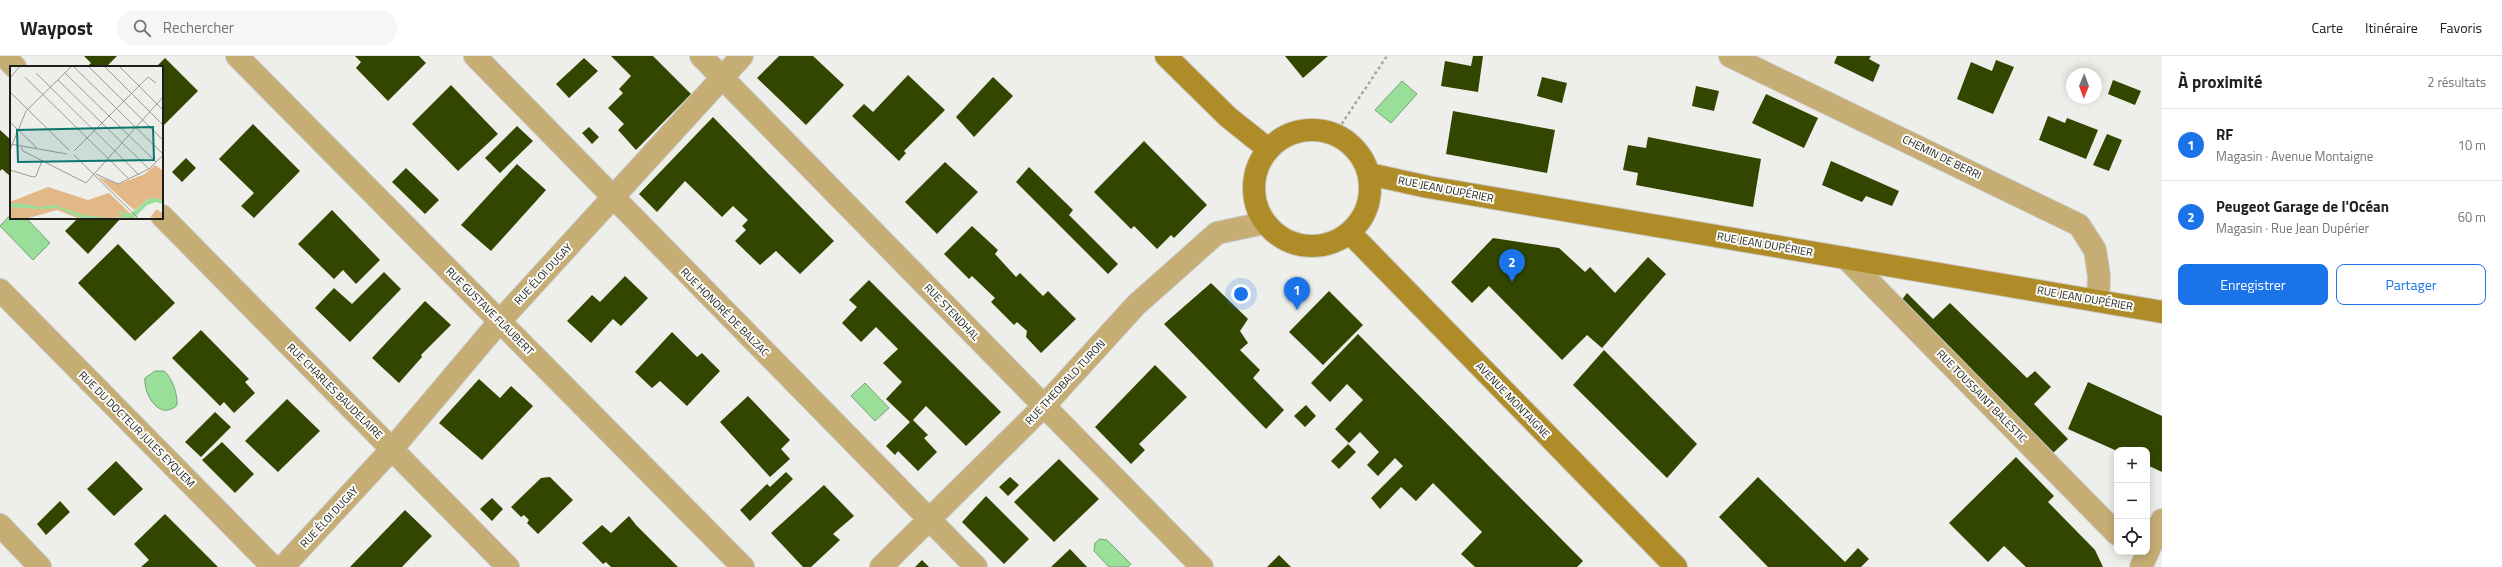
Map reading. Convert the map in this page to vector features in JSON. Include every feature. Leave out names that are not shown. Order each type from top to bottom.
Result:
[{"type":"main road","points":[[1166,56],[1228,117],[1268,149]]},
{"type":"main road","points":[[1299,130],[1317,130],[1335,134],[1350,144],[1362,157],[1369,174],[1371,190],[1368,206],[1361,220],[1350,232],[1334,242],[1315,247],[1296,244],[1278,236],[1264,223],[1255,205],[1253,185],[1257,165],[1268,149],[1282,137],[1299,130]]},
{"type":"main road","name":"RUE JEAN DUPÉRIER","points":[[1369,174],[1428,187],[2162,312]]},
{"type":"main road","name":"AVENUE MONTAIGNE","points":[[1350,232],[1676,567]]},
{"type":"street","points":[[4,56],[14,66]]},
{"type":"street","name":"RUE GUSTAVE FLAUBERT","points":[[238,56],[743,567]]},
{"type":"street","name":"RUE HONORÉ DE BALZAC","points":[[475,56],[612,198],[976,567]]},
{"type":"street","name":"RUE STENDHAL","points":[[701,56],[1202,567]]},
{"type":"street","name":"RUE ÉLOI DUGAY","points":[[283,567],[392,448],[500,321],[742,56]]},
{"type":"street","name":"CHEMIN DE BERRI","points":[[1730,56],[1771,64],[2079,225],[2095,250],[2099,276],[2098,300]]},
{"type":"street","name":"RUE CHARLES BAUDELAIRE","points":[[163,217],[508,567]]},
{"type":"street","name":"RUE THEOBALD TURON","points":[[881,567],[1044,406],[1136,305],[1217,233],[1264,223]]},
{"type":"street","name":"RUE TOUSSAINT BALESTIC","points":[[1846,258],[2114,531]]},
{"type":"street","name":"RUE DU DOCTEUR JULES EYQUEM","points":[[0,290],[273,567]]},
{"type":"street","points":[[2142,562],[2162,520]]},
{"type":"street","points":[[0,525],[40,567]]},
{"type":"path","points":[[1335,134],[1387,56]]},
{"type":"shaded area","points":[[1402,81],[1417,94],[1391,123],[1375,110]]},
{"type":"shaded area","points":[[10,215],[10,219],[27,219],[50,243],[33,260],[0,226]]},
{"type":"shaded area","points":[[155,371],[164,371],[170,377],[174,386],[177,396],[177,405],[171,409],[165,410],[159,408],[154,404],[147,391],[145,378]]},
{"type":"shaded area","points":[[865,383],[889,408],[875,421],[851,396]]},
{"type":"shaded area","points":[[1100,539],[1107,540],[1131,564],[1128,567],[1109,567],[1094,551],[1095,543]]},
{"type":"building","points":[[84,56],[117,56],[107,66],[88,66],[91,63]]},
{"type":"building","points":[[355,56],[419,56],[426,63],[388,101],[356,68],[361,62]]},
{"type":"building","points":[[611,56],[653,56],[691,94],[636,150],[618,130],[624,124],[608,108],[623,93],[619,89],[631,76]]},
{"type":"building","points":[[779,56],[813,56],[844,85],[806,125],[757,78]]},
{"type":"building","points":[[1285,56],[1328,56],[1303,78]]},
{"type":"building","points":[[1473,56],[1483,56],[1478,92],[1441,86],[1445,61],[1471,66]]},
{"type":"building","points":[[1837,56],[1871,56],[1869,59],[1880,65],[1873,82],[1834,63]]},
{"type":"building","points":[[165,58],[198,91],[163,126],[163,66],[157,66]]},
{"type":"building","points":[[584,58],[598,71],[569,98],[556,84]]},
{"type":"building","points":[[1996,60],[2014,67],[1993,114],[1957,99],[1971,62],[1992,71]]},
{"type":"building","points":[[908,75],[945,110],[904,151],[906,153],[899,161],[852,116],[864,104],[873,112]]},
{"type":"building","points":[[993,77],[1013,96],[974,137],[956,117]]},
{"type":"building","points":[[1542,77],[1567,83],[1562,103],[1537,96]]},
{"type":"building","points":[[2113,80],[2141,91],[2135,105],[2108,94]]},
{"type":"building","points":[[451,85],[498,134],[458,171],[412,124]]},
{"type":"building","points":[[1696,86],[1719,91],[1714,111],[1692,106]]},
{"type":"building","points":[[1766,94],[1818,118],[1804,148],[1752,123]]},
{"type":"building","points":[[1453,111],[1555,130],[1547,173],[1446,154]]},
{"type":"building","points":[[2048,116],[2065,123],[2067,118],[2098,130],[2086,159],[2039,140]]},
{"type":"building","points":[[713,117],[834,241],[800,274],[776,251],[760,265],[735,241],[746,230],[742,226],[748,220],[733,206],[722,217],[685,181],[657,212],[639,194]]},
{"type":"building","points":[[253,124],[300,171],[254,218],[241,206],[254,193],[219,159]]},
{"type":"building","points":[[517,126],[533,141],[500,173],[485,158]]},
{"type":"building","points":[[589,127],[599,137],[592,144],[582,133]]},
{"type":"building","points":[[0,130],[10,139],[10,176],[2,169],[0,171]]},
{"type":"building","points":[[2107,134],[2122,140],[2109,171],[2093,165]]},
{"type":"building","points":[[1648,137],[1761,159],[1753,207],[1636,185],[1638,173],[1623,170],[1628,145],[1646,148]]},
{"type":"building","points":[[1144,141],[1207,205],[1174,238],[1171,235],[1157,249],[1134,226],[1131,229],[1094,192]]},
{"type":"building","points":[[186,158],[196,168],[182,182],[172,172]]},
{"type":"building","points":[[1831,161],[1899,191],[1892,206],[1866,196],[1862,202],[1822,185]]},
{"type":"building","points":[[945,162],[978,192],[937,234],[905,202]]},
{"type":"building","points":[[517,164],[546,190],[491,251],[461,225]]},
{"type":"building","points":[[1029,167],[1073,210],[1069,215],[1118,264],[1108,274],[1016,182]]},
{"type":"building","points":[[406,168],[439,200],[425,214],[392,182]]},
{"type":"building","points":[[332,210],[380,260],[356,284],[343,270],[334,279],[298,244]]},
{"type":"building","points":[[77,219],[120,219],[88,254],[65,231]]},
{"type":"building","points":[[972,226],[998,250],[995,254],[1016,277],[1020,273],[1043,296],[1048,291],[1076,319],[1041,353],[1026,337],[1027,331],[1017,322],[1014,325],[991,302],[995,298],[972,276],[969,279],[944,254]]},
{"type":"building","points":[[1493,238],[1559,248],[1585,272],[1590,267],[1615,293],[1648,257],[1666,274],[1602,348],[1587,335],[1562,360],[1489,286],[1472,303],[1451,282]]},
{"type":"building","points":[[118,244],[175,303],[135,341],[78,283]]},
{"type":"building","points":[[384,272],[401,289],[350,342],[315,308],[334,288],[352,304]]},
{"type":"building","points":[[625,276],[648,298],[621,326],[613,319],[591,343],[567,321],[592,295],[600,302]]},
{"type":"building","points":[[869,280],[1001,412],[966,446],[926,406],[913,420],[928,435],[924,438],[937,452],[918,471],[898,451],[895,455],[886,446],[910,422],[886,399],[902,382],[883,363],[898,349],[876,327],[861,342],[842,323],[857,307],[849,300]]},
{"type":"building","points":[[1211,283],[1248,319],[1240,331],[1248,343],[1240,350],[1260,370],[1253,378],[1284,410],[1266,429],[1164,324]]},
{"type":"building","points":[[1329,291],[1363,325],[1323,365],[1289,332]]},
{"type":"building","points":[[1907,293],[1933,319],[1950,303],[2027,378],[2035,371],[2051,387],[2034,404],[2068,439],[2053,453],[1901,301]]},
{"type":"building","points":[[425,301],[451,325],[421,355],[422,357],[399,383],[372,358]]},
{"type":"building","points":[[201,330],[249,379],[245,382],[255,393],[234,413],[224,402],[220,406],[172,358]]},
{"type":"building","points":[[672,332],[697,357],[702,353],[720,371],[687,406],[660,381],[652,388],[635,372]]},
{"type":"building","points":[[1358,334],[1583,561],[1577,567],[1475,567],[1461,554],[1482,532],[1433,483],[1416,501],[1401,487],[1380,509],[1371,498],[1403,466],[1395,458],[1378,476],[1367,465],[1379,452],[1360,432],[1349,443],[1335,429],[1363,400],[1347,384],[1330,402],[1311,383]]},
{"type":"building","points":[[1604,350],[1697,444],[1667,478],[1573,385]]},
{"type":"building","points":[[1155,365],[1187,397],[1139,444],[1145,450],[1131,464],[1095,427]]},
{"type":"building","points":[[479,379],[500,398],[511,386],[533,406],[482,460],[439,423]]},
{"type":"building","points":[[2088,382],[2162,416],[2162,472],[2150,466],[2150,447],[2114,447],[2114,450],[2068,429]]},
{"type":"building","points":[[748,396],[790,440],[781,449],[790,459],[770,477],[720,422]]},
{"type":"building","points":[[287,399],[320,431],[278,472],[245,441]]},
{"type":"building","points":[[1306,405],[1316,416],[1305,427],[1294,416]]},
{"type":"building","points":[[215,412],[231,427],[201,457],[185,442]]},
{"type":"building","points":[[222,442],[254,474],[235,493],[202,460]]},
{"type":"building","points":[[1348,444],[1356,452],[1339,469],[1331,461]]},
{"type":"building","points":[[2016,457],[2054,496],[2048,502],[2095,550],[2103,567],[2026,567],[2004,546],[1988,562],[1949,523]]},
{"type":"building","points":[[1059,459],[1099,499],[1054,542],[1014,502]]},
{"type":"building","points":[[116,461],[143,489],[114,516],[87,489]]},
{"type":"building","points":[[786,472],[793,479],[750,521],[740,510],[767,484],[770,487]]},
{"type":"building","points":[[550,477],[573,500],[538,534],[527,523],[529,520],[524,515],[521,517],[511,507],[541,478]]},
{"type":"building","points":[[1010,477],[1019,485],[1008,496],[999,487]]},
{"type":"building","points":[[1758,477],[1845,562],[1858,548],[1869,559],[1861,567],[1768,567],[1719,517]]},
{"type":"building","points":[[824,485],[854,516],[833,534],[840,540],[811,567],[803,567],[771,533]]},
{"type":"building","points":[[986,496],[1029,539],[1004,564],[962,522]]},
{"type":"building","points":[[492,498],[503,509],[492,521],[480,509]]},
{"type":"building","points":[[60,501],[70,512],[46,535],[37,524]]},
{"type":"building","points":[[405,510],[432,536],[402,567],[350,567]]},
{"type":"building","points":[[165,514],[218,567],[141,567],[149,560],[134,544]]},
{"type":"building","points":[[629,516],[678,567],[611,567],[606,562],[603,564],[582,543],[602,525],[611,533]]},
{"type":"building","points":[[1070,549],[1087,567],[1051,567]]},
{"type":"building","points":[[1279,555],[1291,567],[1267,567]]},
{"type":"building","points":[[922,560],[929,567],[915,567]]},
{"type":"place","name":"Peugeot Garage de l'Océan","points":[[1512,282]]},
{"type":"place","name":"RF","points":[[1297,310]]}]
